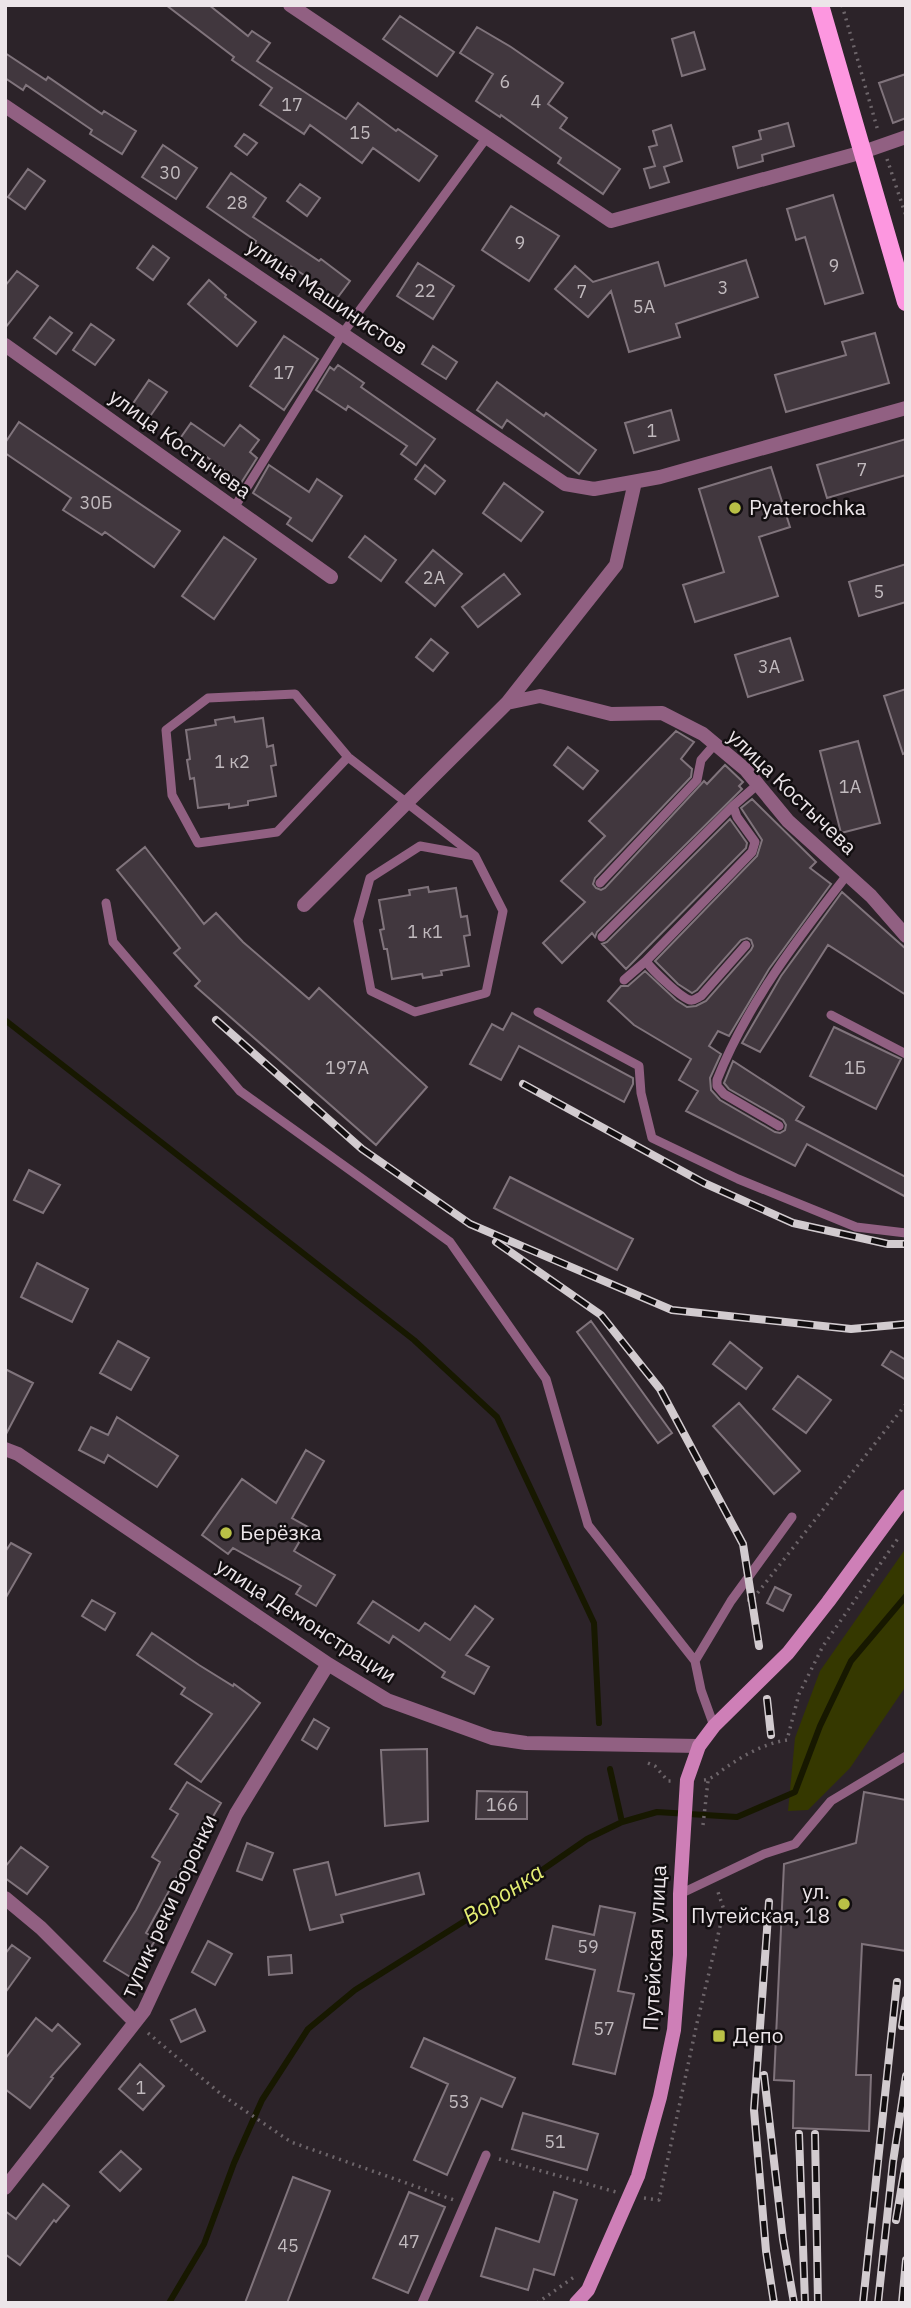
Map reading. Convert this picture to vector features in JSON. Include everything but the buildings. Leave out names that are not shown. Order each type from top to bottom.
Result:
[{"type":"main road","points":[[820,5],[906,302]]},
{"type":"street","points":[[290,5],[611,221],[863,152],[906,137]]},
{"type":"street","name":"улица Машинистов","points":[[5,106],[565,484],[594,489],[660,478],[906,408]]},
{"type":"street","name":"улица Костычева","points":[[5,345],[331,578]]},
{"type":"street","points":[[304,905],[507,703],[616,565],[635,482]]},
{"type":"street","name":"улица Костычева","points":[[507,703],[540,696],[611,714],[662,713],[703,734],[746,770],[788,821],[871,896],[906,936]]},
{"type":"street","name":"улица Демонстрации","points":[[5,1449],[18,1454],[328,1664],[387,1700],[492,1738],[526,1743],[699,1746]]},
{"type":"street","name":"Путейская улица","points":[[576,2303],[588,2290],[638,2176],[660,2097],[674,2030],[687,1780],[699,1746],[714,1726],[788,1653],[906,1496]]},
{"type":"street","name":"тупик реки Воронки","points":[[5,2188],[144,2011],[236,1814],[328,1664]]},
{"type":"street","points":[[5,1898],[41,1928],[135,2022]]},
{"type":"lane","points":[[234,508],[343,333],[487,137]]},
{"type":"lane","points":[[348,757],[277,832],[198,843],[172,795],[166,730],[208,698],[295,694],[348,757],[475,856],[503,911],[486,993],[415,1012],[371,991],[358,921],[370,878],[420,846],[475,856]]},
{"type":"lane","points":[[600,883],[697,780],[701,760],[715,744]]},
{"type":"lane","points":[[602,937],[757,785]]},
{"type":"lane","points":[[624,980],[646,961],[752,852],[755,842],[737,817],[733,806]]},
{"type":"lane","points":[[779,1126],[724,1094],[717,1086],[717,1080],[754,1007],[805,928],[847,874]]},
{"type":"lane","points":[[106,902],[113,942],[240,1091],[450,1242],[546,1379],[588,1525],[695,1661],[701,1690],[714,1726]]},
{"type":"lane","points":[[646,961],[681,995],[694,1000],[701,996],[746,945]]},
{"type":"lane","points":[[538,1012],[639,1066],[641,1093],[652,1138],[738,1179],[856,1227],[906,1233]]},
{"type":"lane","points":[[831,1015],[906,1054]]},
{"type":"lane","points":[[695,1661],[731,1601],[792,1517]]},
{"type":"lane","points":[[680,1894],[764,1854],[796,1844],[831,1801],[906,1756]]},
{"type":"lane","points":[[422,2303],[486,2155]]},
{"type":"path","points":[[842,5],[906,216]]},
{"type":"path","points":[[731,1601],[752,1600],[906,1404]]},
{"type":"path","points":[[702,1831],[708,1780],[771,1742],[787,1740],[799,1694],[823,1646],[899,1537]]},
{"type":"path","points":[[135,2022],[222,2095],[291,2142],[466,2204]]},
{"type":"path","points":[[486,2155],[617,2192]]},
{"type":"shaded area","points":[[906,1548],[906,1686],[850,1768],[808,1810],[788,1811],[795,1738],[820,1671]]},
{"type":"waterway","points":[[5,1020],[414,1340],[497,1417],[594,1623],[599,1723]]},
{"type":"waterway","name":"Воронка","points":[[169,2303],[204,2244],[234,2163],[262,2100],[308,2029],[355,1990],[506,1895],[587,1839],[622,1822],[657,1812],[737,1817],[795,1792],[820,1726],[851,1661],[906,1596]]},
{"type":"waterway","points":[[610,1769],[622,1822]]},
{"type":"railway","points":[[216,1020],[362,1149],[470,1224],[672,1310],[851,1329],[906,1324]]},
{"type":"railway","points":[[523,1084],[704,1183],[793,1223],[888,1244],[906,1244]]},
{"type":"railway","points":[[496,1242],[601,1315],[660,1389],[743,1544],[759,1646]]},
{"type":"railway","points":[[767,1699],[771,1735]]},
{"type":"railway","points":[[769,1902],[754,2110],[766,2251],[774,2303]]},
{"type":"railway","points":[[863,2303],[897,1982]]},
{"type":"railway","points":[[902,2026],[906,2000]]},
{"type":"railway","points":[[764,2075],[783,2239],[794,2303]]},
{"type":"railway","points":[[878,2303],[893,2162],[906,2076]]},
{"type":"railway","points":[[799,2134],[805,2303]]},
{"type":"railway","points":[[815,2134],[818,2303]]},
{"type":"railway","points":[[896,2220],[906,2161]]},
{"type":"railway","points":[[902,2303],[906,2260]]},
{"type":"place","name":"Pyaterochka","points":[[735,508]]},
{"type":"place","name":"Берёзка","points":[[226,1533]]},
{"type":"place","name":"ул. Путейская, 18","points":[[844,1904]]},
{"type":"place","name":"Депо","points":[[719,2036]]}]
